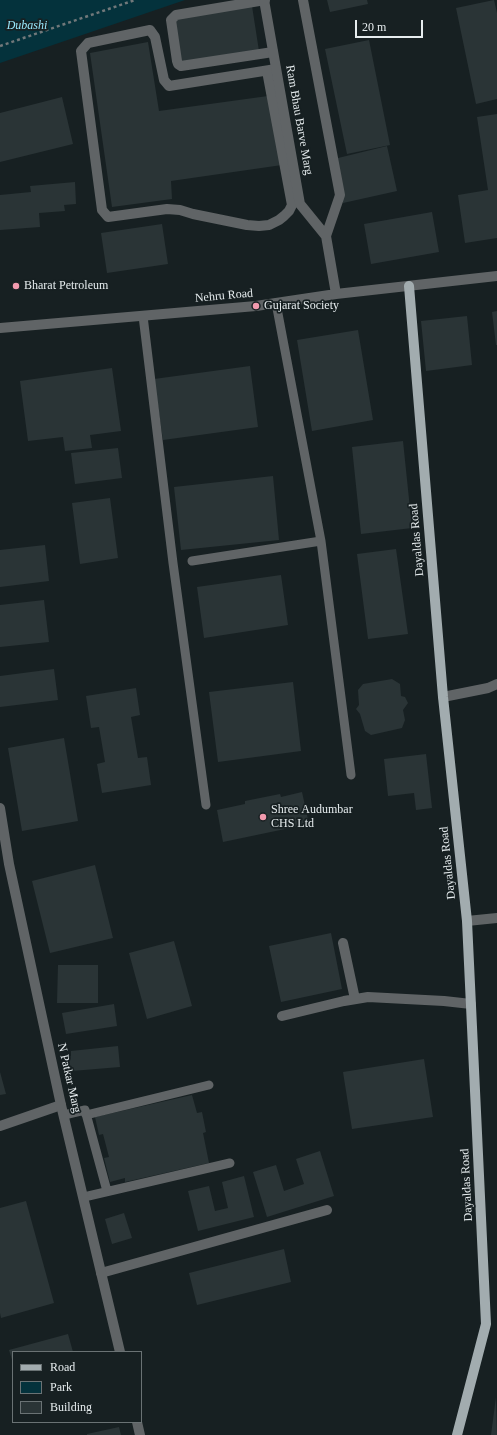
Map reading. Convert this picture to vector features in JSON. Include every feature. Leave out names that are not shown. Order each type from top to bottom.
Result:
[{"type":"main road","name":"Dayaldas Road","points":[[409,286],[443,697],[467,921],[486,1324],[457,1435]]},
{"type":"street","name":"Ram Bhau Barve Marg","points":[[264,0],[273,52],[272,70],[290,167],[300,204],[326,236]]},
{"type":"street","points":[[264,0],[176,15],[171,20],[177,61],[181,66],[273,52]]},
{"type":"street","name":"Ram Bhau Barve Marg","points":[[303,0],[340,195],[326,236],[336,294]]},
{"type":"street","points":[[272,70],[169,86],[164,80],[155,37],[150,30],[88,43],[81,51],[102,210],[108,218],[167,209],[180,210],[247,225],[269,224],[279,220],[289,211],[292,205],[290,167]]},
{"type":"street","name":"Nehru Road","points":[[0,328],[276,303],[336,294],[497,276]]},
{"type":"street","points":[[443,697],[488,688],[497,684]]},
{"type":"street","name":"N Patkar Marg","points":[[0,808],[9,864],[61,1105],[120,1351]]},
{"type":"street","points":[[467,921],[497,918]]},
{"type":"street","points":[[343,943],[355,999]]},
{"type":"street","points":[[282,1016],[368,997],[471,1004]]},
{"type":"street","points":[[0,1126],[61,1105]]},
{"type":"street","points":[[101,1273],[327,1210]]},
{"type":"street","points":[[136,1423],[140,1435]]},
{"type":"lane","points":[[276,303],[321,541],[351,775]]},
{"type":"lane","points":[[143,316],[173,563],[206,805]]},
{"type":"lane","points":[[192,561],[321,541]]},
{"type":"lane","points":[[86,1115],[209,1085]]},
{"type":"lane","points":[[64,1115],[85,1110],[107,1191]]},
{"type":"lane","points":[[84,1197],[230,1163]]},
{"type":"path","points":[[0,46],[135,0]]},
{"type":"green space","name":"Dubashi","points":[[0,0],[185,0],[0,63]]},
{"type":"building","points":[[327,0],[367,0],[368,4],[330,12]]},
{"type":"building","points":[[494,0],[497,13],[497,99],[476,104],[456,8]]},
{"type":"building","points":[[252,6],[259,51],[180,62],[173,18]]},
{"type":"building","points":[[369,40],[390,145],[347,154],[325,49]]},
{"type":"building","points":[[148,42],[159,111],[268,96],[282,165],[171,181],[172,199],[112,207],[90,53]]},
{"type":"building","points":[[62,97],[73,144],[0,162],[0,113]]},
{"type":"building","points":[[497,114],[497,238],[465,243],[458,195],[488,190],[477,117]]},
{"type":"building","points":[[387,146],[397,191],[343,203],[334,159]]},
{"type":"building","points":[[75,182],[76,204],[64,205],[65,211],[39,213],[40,227],[0,230],[0,195],[31,192],[30,186]]},
{"type":"building","points":[[432,212],[439,252],[371,264],[364,224]]},
{"type":"building","points":[[162,224],[168,264],[107,273],[101,233]]},
{"type":"building","points":[[497,311],[497,345],[496,345],[492,312]]},
{"type":"building","points":[[467,316],[472,365],[426,371],[421,321]]},
{"type":"building","points":[[358,330],[373,420],[312,431],[297,340]]},
{"type":"building","points":[[250,366],[258,427],[163,440],[154,379]]},
{"type":"building","points":[[112,368],[121,431],[90,435],[92,448],[65,451],[63,437],[28,441],[20,381]]},
{"type":"building","points":[[403,441],[412,528],[361,534],[352,447]]},
{"type":"building","points":[[118,448],[122,478],[75,484],[71,453]]},
{"type":"building","points":[[273,476],[279,540],[181,550],[174,487]]},
{"type":"building","points":[[110,498],[118,558],[80,564],[72,503]]},
{"type":"building","points":[[45,545],[49,581],[0,587],[0,550]]},
{"type":"building","points":[[396,549],[408,634],[368,639],[357,554]]},
{"type":"building","points":[[281,575],[288,625],[204,638],[197,587]]},
{"type":"building","points":[[44,600],[49,642],[0,647],[0,605]]},
{"type":"building","points":[[54,669],[58,700],[0,707],[0,676]]},
{"type":"building","points":[[392,679],[400,684],[401,696],[405,697],[408,703],[403,710],[405,720],[402,728],[371,735],[365,731],[360,714],[356,709],[359,705],[358,690],[363,684]]},
{"type":"building","points":[[293,682],[301,751],[218,762],[209,692]]},
{"type":"building","points":[[136,688],[140,715],[131,717],[138,758],[147,757],[151,785],[102,793],[97,764],[105,762],[99,727],[91,728],[86,696]]},
{"type":"building","points":[[64,738],[78,821],[22,831],[8,748]]},
{"type":"building","points":[[426,754],[432,808],[416,810],[414,793],[388,796],[384,759]]},
{"type":"building","name":"Shree Audumbar CHS Ltd","points":[[302,792],[309,824],[223,842],[217,810],[245,804],[245,801],[280,794],[281,797]]},
{"type":"building","points":[[95,865],[113,938],[50,953],[32,881]]},
{"type":"building","points":[[331,933],[342,989],[281,1002],[269,946]]},
{"type":"building","points":[[174,941],[192,1006],[147,1019],[129,953]]},
{"type":"building","points":[[58,965],[98,965],[98,1003],[57,1003]]},
{"type":"building","points":[[114,1004],[117,1026],[66,1034],[62,1013]]},
{"type":"building","points":[[118,1046],[120,1067],[72,1071],[71,1067],[66,1067],[64,1062],[66,1058],[71,1056],[71,1051]]},
{"type":"building","points":[[424,1059],[433,1117],[352,1129],[343,1072]]},
{"type":"building","points":[[0,1072],[6,1094],[0,1095]]},
{"type":"building","points":[[192,1095],[197,1113],[202,1112],[206,1132],[203,1133],[209,1163],[125,1182],[125,1178],[110,1182],[104,1158],[109,1157],[103,1134],[99,1135],[95,1117]]},
{"type":"building","points":[[320,1151],[334,1196],[267,1217],[253,1172],[276,1165],[284,1191],[304,1184],[296,1159]]},
{"type":"building","points":[[244,1176],[254,1217],[198,1231],[188,1191],[209,1186],[215,1211],[228,1208],[222,1182]]},
{"type":"building","points":[[26,1201],[54,1303],[1,1318],[0,1208]]},
{"type":"building","points":[[124,1213],[132,1238],[112,1244],[105,1219]]},
{"type":"building","points":[[284,1249],[291,1282],[197,1305],[189,1273]]},
{"type":"building","points":[[68,1334],[73,1351],[12,1351],[12,1360],[9,1350]]},
{"type":"building","points":[[496,1397],[497,1435],[491,1435]]},
{"type":"building","points":[[119,1427],[121,1435],[87,1435],[87,1434]]},
{"type":"place","name":"Bharat Petroleum","points":[[16,286]]},
{"type":"place","name":"Gujarat Society","points":[[256,306]]},
{"type":"place","name":"Shree Audumbar CHS Ltd","points":[[263,817]]}]
